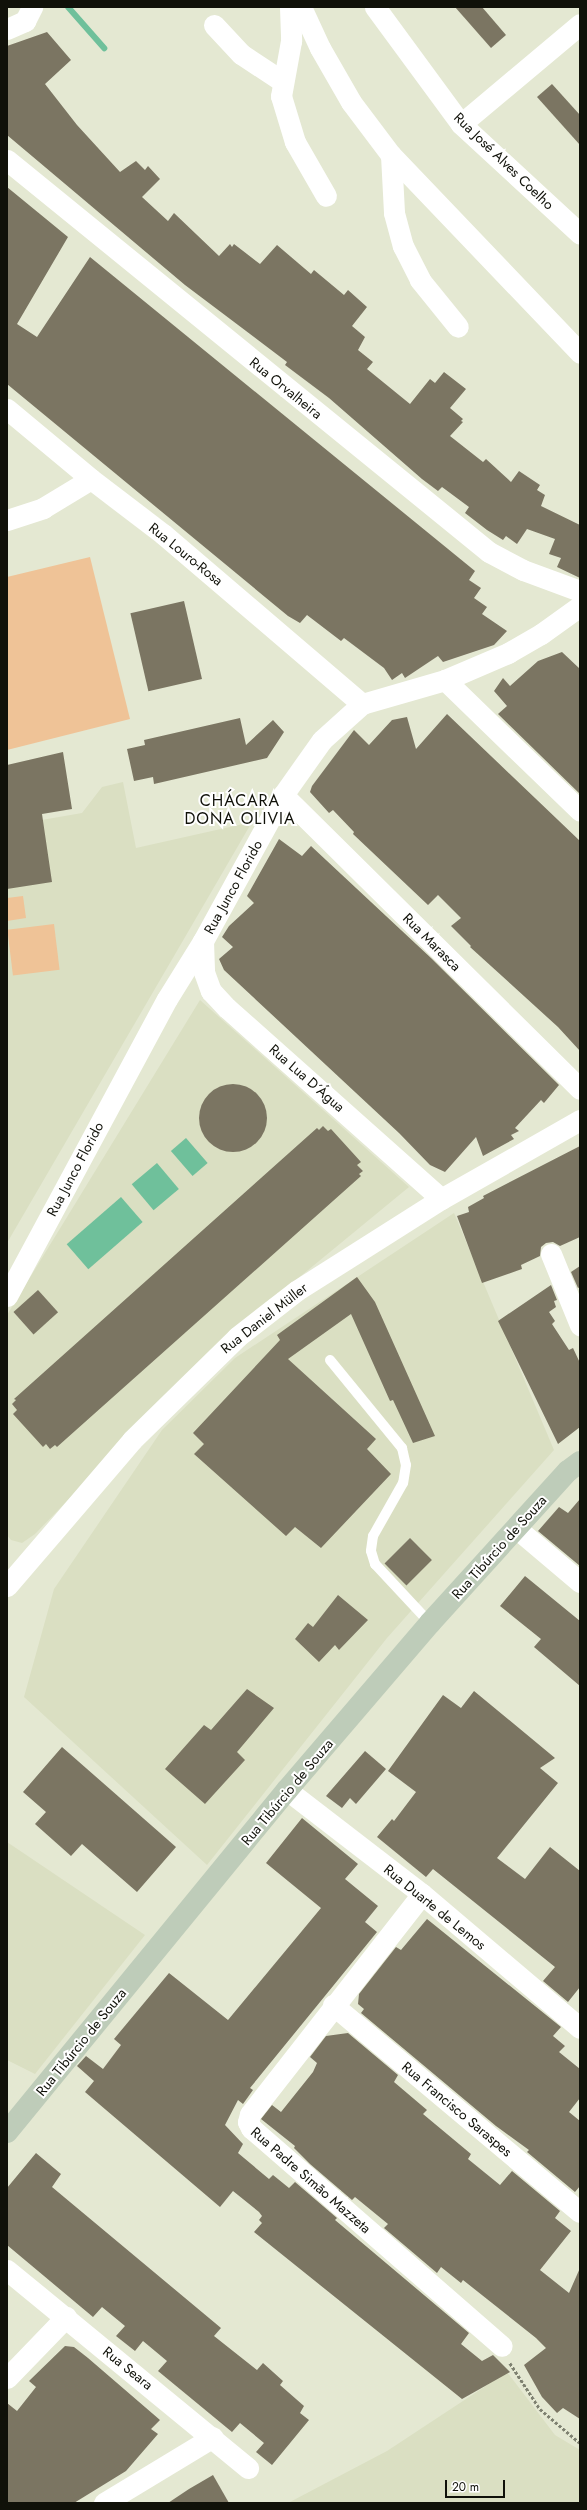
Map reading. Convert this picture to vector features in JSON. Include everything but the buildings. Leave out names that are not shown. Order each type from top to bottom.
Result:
[{"type":"main road","name":"Rua Tibúrcio de Souza","points":[[7,2132],[287,1790],[430,1623],[516,1528],[580,1462]]},
{"type":"street","points":[[7,29],[25,21],[32,7]]},
{"type":"street","points":[[290,7],[291,40],[282,81],[281,96],[292,135],[326,196]]},
{"type":"street","points":[[301,7],[320,48],[351,102],[391,155],[580,353]]},
{"type":"street","name":"Rua José Alves Coelho","points":[[375,7],[461,124],[580,234]]},
{"type":"street","points":[[461,124],[580,24]]},
{"type":"street","points":[[214,25],[241,54],[282,81]]},
{"type":"street","points":[[391,155],[394,213],[403,246],[420,280],[458,327]]},
{"type":"street","name":"Rua Orvalheira","points":[[7,160],[489,552],[523,570],[580,591]]},
{"type":"street","name":"Rua Louro-Rosa","points":[[7,409],[92,479],[163,534],[362,704]]},
{"type":"street","points":[[7,520],[43,508],[92,479]]},
{"type":"street","name":"Rua Junco Florido","points":[[7,1296],[167,999],[203,941],[283,795],[322,740],[362,704],[445,680],[508,653],[541,634],[580,606]]},
{"type":"street","points":[[445,680],[580,811]]},
{"type":"street","name":"Rua Marasca","points":[[283,795],[580,1089]]},
{"type":"street","name":"Rua Lua D´Água","points":[[203,941],[204,972],[211,991],[227,1008],[441,1199]]},
{"type":"street","name":"Rua Daniel Müller","points":[[7,1586],[132,1440],[237,1337],[296,1291],[441,1199],[580,1120]]},
{"type":"street","points":[[551,1254],[578,1316]]},
{"type":"street","points":[[516,1528],[580,1582]]},
{"type":"street","name":"Rua Duarte de Lemos","points":[[287,1790],[422,1894],[580,2028]]},
{"type":"street","name":"Rua Padre Simão Mazzeta","points":[[422,1894],[250,2114],[249,2125],[502,2346]]},
{"type":"street","name":"Rua Francisco Saraspes","points":[[334,2005],[580,2212]]},
{"type":"street","name":"Rua Seara","points":[[7,2270],[248,2468]]},
{"type":"street","points":[[7,2378],[66,2317]]},
{"type":"street","points":[[104,2503],[212,2438]]},
{"type":"lane","points":[[330,1360],[402,1448],[406,1465],[403,1483],[374,1536],[371,1551],[375,1564],[430,1623]]},
{"type":"path","points":[[502,2346],[516,2376],[540,2409],[580,2443]]},
{"type":"shaded area","points":[[90,557],[130,719],[7,750],[7,577]]},
{"type":"shaded area","points":[[123,782],[136,848],[252,822],[7,1243],[7,826],[82,813],[102,787]]},
{"type":"shaded area","points":[[23,896],[26,918],[7,921],[7,898]]},
{"type":"shaded area","points":[[54,924],[60,970],[13,975],[7,930]]},
{"type":"shaded area","points":[[200,1000],[409,1187],[223,1340],[35,1534],[22,1543],[11,1540],[7,1535],[7,1315]]},
{"type":"shaded area","points":[[186,1138],[208,1163],[193,1176],[171,1151]]},
{"type":"shaded area","points":[[157,1163],[179,1189],[154,1210],[132,1184]]},
{"type":"shaded area","points":[[121,1197],[143,1222],[88,1269],[67,1244]]},
{"type":"shaded area","points":[[454,1213],[554,1450],[387,1638],[207,1865],[24,1697],[54,1589],[162,1430],[235,1358]]},
{"type":"shaded area","points":[[7,1842],[145,1935],[35,2074],[7,2060]]},
{"type":"shaded area","points":[[507,2372],[555,2435],[580,2450],[580,2503],[288,2503],[387,2451]]},
{"type":"waterway","points":[[68,7],[104,48]]},
{"type":"district","name":"CHÁCARA DONA OLIVIA","points":[[240,810]]}]
